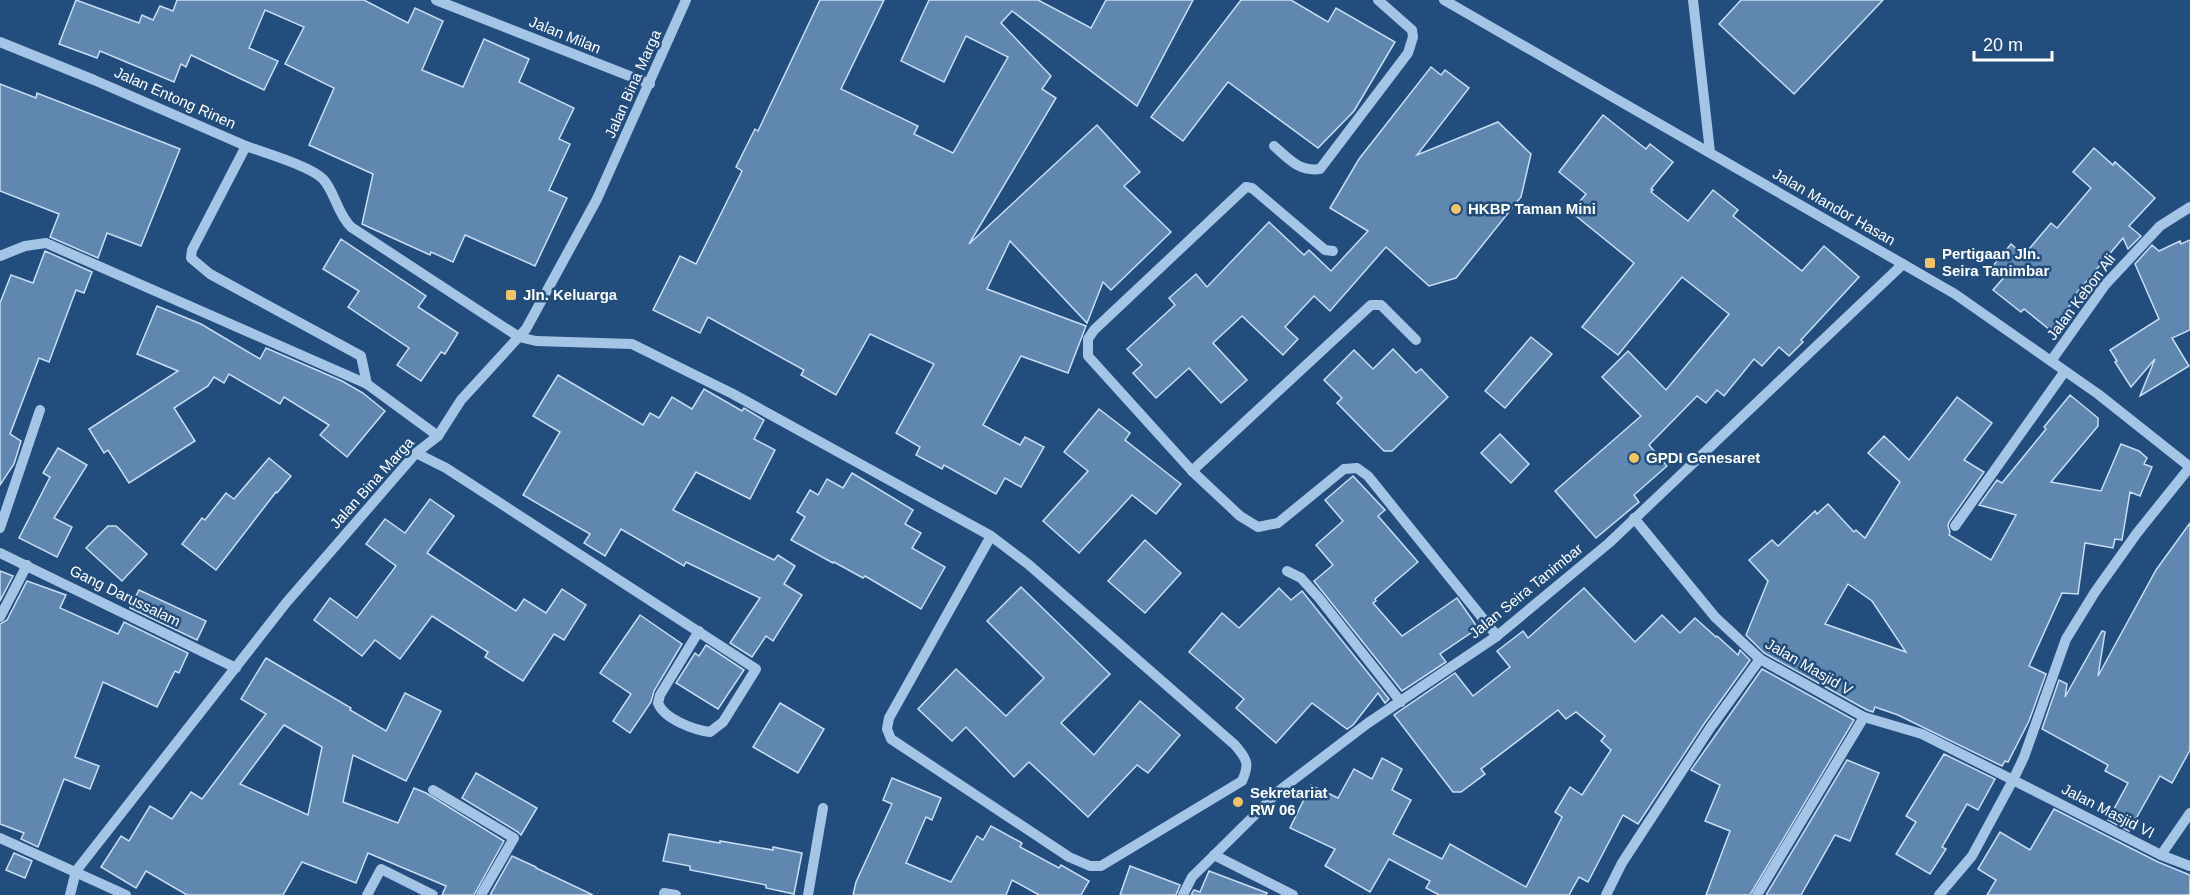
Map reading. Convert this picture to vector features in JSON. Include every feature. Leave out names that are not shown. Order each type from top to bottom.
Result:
[{"type":"street","name":"Jalan Milan","points":[[436,0],[650,84]]},
{"type":"street","name":"Jalan Bina Marga","points":[[70,895],[76,871],[286,603],[416,453],[438,436],[461,400],[526,329],[597,199],[686,0]]},
{"type":"street","points":[[1274,146],[1299,168],[1309,171],[1320,168],[1408,52],[1413,37],[1412,30],[1408,24],[1378,0]]},
{"type":"street","name":"Jalan Mandor Hasan","points":[[1444,0],[1955,294],[2097,394],[2190,467]]},
{"type":"street","points":[[1693,0],[1710,152]]},
{"type":"street","name":"Jalan Entong Rinen","points":[[0,42],[246,146],[192,250],[191,258],[210,274],[361,356],[367,384]]},
{"type":"street","points":[[246,146],[313,172],[324,180],[343,219],[351,227],[519,337],[536,341],[632,344],[732,394],[992,536],[1028,564],[1236,746],[1246,758],[1247,770],[1242,781],[1101,867],[1090,866],[1069,857],[891,739],[887,729],[889,718],[992,536]]},
{"type":"street","points":[[1333,251],[1325,250],[1252,188],[1246,187],[1090,334],[1087,350],[1090,360],[1192,471],[1240,516],[1258,527],[1278,523],[1344,469],[1357,468],[1368,476],[1497,636]]},
{"type":"street","name":"Jalan Kebon Ali","points":[[2051,361],[2105,285],[2160,226],[2190,207]]},
{"type":"street","points":[[0,256],[25,246],[46,243],[367,384],[438,436]]},
{"type":"street","name":"Jalan Seira Tanimbar","points":[[1183,895],[1192,877],[1280,790],[1368,723],[1497,636],[1609,543],[1903,264]]},
{"type":"street","points":[[1192,471],[1374,303],[1381,305],[1416,340]]},
{"type":"street","points":[[1955,526],[2065,371]]},
{"type":"street","points":[[0,528],[40,410]]},
{"type":"street","points":[[416,453],[446,468],[699,631],[756,669],[723,722],[710,732],[695,730],[660,710],[658,703],[660,695],[699,631]]},
{"type":"street","points":[[1939,895],[1972,856],[2024,758],[2066,639],[2095,592],[2137,532],[2190,467]]},
{"type":"street","name":"Jalan Masjid V","points":[[1634,518],[1715,617],[1760,659],[1864,717],[1922,734],[2013,780]]},
{"type":"street","name":"Gang Darussalam","points":[[0,553],[236,668]]},
{"type":"street","points":[[0,617],[27,565]]},
{"type":"street","points":[[1287,571],[1301,578],[1319,598],[1401,702]]},
{"type":"street","points":[[1606,895],[1622,863],[1710,728],[1760,659]]},
{"type":"street","points":[[1757,895],[1864,717]]},
{"type":"street","name":"Jalan Masjid VI","points":[[2013,780],[2161,855],[2190,866]]},
{"type":"street","points":[[433,790],[514,838],[481,895]]},
{"type":"street","points":[[808,895],[823,808]]},
{"type":"street","points":[[2161,855],[2190,813]]},
{"type":"street","points":[[0,837],[126,895]]},
{"type":"street","points":[[1214,855],[1293,895]]},
{"type":"street","points":[[367,895],[381,869],[433,895]]},
{"type":"street","points":[[664,893],[676,895]]},
{"type":"building","points":[[76,0],[139,23],[142,15],[153,20],[160,6],[173,11],[177,0],[364,0],[408,23],[415,8],[443,21],[422,70],[463,87],[484,39],[529,59],[519,82],[574,108],[559,139],[570,144],[549,190],[567,198],[535,266],[465,235],[453,262],[431,252],[430,255],[362,224],[373,174],[309,145],[334,88],[285,64],[304,27],[265,10],[249,48],[278,61],[264,90],[191,55],[186,67],[181,64],[174,82],[100,51],[97,58],[59,44]]},
{"type":"building","points":[[820,0],[884,0],[841,89],[918,126],[914,134],[953,153],[1008,57],[966,36],[944,82],[901,61],[929,0],[1038,0],[1091,28],[1106,0],[1193,0],[1137,106],[1012,11],[1001,23],[1051,76],[1042,89],[1056,98],[969,244],[1097,125],[1140,172],[1124,186],[1171,232],[1111,290],[1103,282],[1087,323],[1010,241],[987,289],[1086,326],[1068,373],[1021,356],[983,425],[1020,445],[1025,437],[1044,447],[1021,487],[1005,478],[996,494],[944,465],[942,469],[916,455],[920,447],[896,433],[934,364],[870,334],[836,395],[801,375],[804,370],[708,317],[700,333],[653,310],[680,256],[696,264],[742,171],[736,167],[755,129],[758,131]]},
{"type":"building","points":[[1241,0],[1291,0],[1328,22],[1336,8],[1395,42],[1354,111],[1318,148],[1228,82],[1183,141],[1151,117]]},
{"type":"building","points":[[1741,0],[1883,0],[1794,94],[1719,24]]},
{"type":"building","points":[[1431,67],[1441,75],[1445,70],[1469,88],[1417,155],[1498,122],[1531,154],[1521,197],[1456,278],[1429,286],[1386,247],[1330,311],[1314,296],[1285,327],[1298,339],[1283,355],[1242,316],[1213,343],[1247,380],[1221,403],[1189,368],[1156,398],[1133,373],[1142,365],[1127,349],[1175,305],[1169,298],[1196,274],[1207,287],[1269,222],[1304,255],[1309,250],[1331,271],[1368,231],[1330,208],[1359,159]]},
{"type":"building","points":[[0,84],[36,98],[37,93],[180,149],[141,246],[107,233],[98,258],[50,237],[59,214],[0,191]]},
{"type":"building","points":[[1603,115],[1646,149],[1650,144],[1673,162],[1651,192],[1688,221],[1713,190],[1738,210],[1733,216],[1802,271],[1824,246],[1859,277],[1789,356],[1779,347],[1762,366],[1754,359],[1724,396],[1717,390],[1706,403],[1697,396],[1649,445],[1667,466],[1634,495],[1639,502],[1596,538],[1555,491],[1641,416],[1602,377],[1628,351],[1666,390],[1729,314],[1682,277],[1618,355],[1582,327],[1634,263],[1571,212],[1586,194],[1559,172]]},
{"type":"building","points":[[2094,148],[2113,165],[2115,162],[2155,198],[2129,226],[2141,236],[2128,249],[2123,238],[2075,295],[2077,297],[2050,330],[2024,309],[2021,312],[1993,290],[2005,276],[1993,266],[2011,244],[2024,255],[2051,223],[2057,228],[2091,188],[2073,172]]},
{"type":"building","points":[[341,239],[426,296],[418,307],[458,333],[445,354],[441,352],[421,381],[397,365],[409,348],[348,307],[359,291],[323,269]]},
{"type":"building","points":[[2190,240],[2190,330],[2172,338],[2189,366],[2140,396],[2155,359],[2131,387],[2110,350],[2159,319],[2135,264],[2152,245],[2159,251],[2180,241],[2181,244]]},
{"type":"building","points":[[45,251],[92,272],[84,293],[76,290],[49,362],[39,358],[10,434],[21,441],[14,464],[0,485],[0,303],[11,275],[33,283]]},
{"type":"building","points":[[157,306],[201,324],[260,359],[266,348],[342,381],[363,393],[385,411],[347,457],[320,435],[329,425],[284,397],[280,404],[229,374],[224,383],[214,377],[208,386],[174,408],[195,441],[129,483],[108,450],[104,453],[89,429],[178,371],[137,354]]},
{"type":"building","points":[[1531,337],[1552,354],[1505,408],[1485,391]]},
{"type":"building","points":[[1393,349],[1416,373],[1421,369],[1448,397],[1392,451],[1384,451],[1337,403],[1342,398],[1324,380],[1354,350],[1373,369]]},
{"type":"building","points":[[558,375],[643,425],[650,413],[659,418],[672,397],[692,409],[704,389],[742,411],[744,408],[764,420],[754,439],[775,450],[750,499],[696,472],[673,510],[774,560],[778,555],[795,566],[784,584],[802,595],[773,641],[766,636],[752,657],[730,643],[760,598],[686,562],[684,566],[621,529],[605,556],[584,543],[590,534],[523,495],[560,432],[533,416]]},
{"type":"building","points":[[2070,395],[2098,418],[2098,426],[2051,482],[2101,491],[2121,444],[2139,451],[2147,458],[2144,464],[2152,467],[2140,496],[2130,492],[2122,540],[2115,539],[2113,548],[2085,543],[2078,594],[2062,593],[2029,666],[2046,674],[2029,721],[2008,762],[2005,761],[2002,766],[1898,715],[1875,707],[1873,712],[1867,710],[1764,653],[1746,635],[1768,581],[1749,560],[1772,540],[1778,546],[1815,511],[1817,514],[1828,504],[1854,532],[1856,530],[1865,538],[1900,482],[1868,453],[1884,436],[1909,460],[1957,397],[1992,423],[1964,460],[1984,472],[1948,526],[1949,535],[1991,560],[2016,515],[1979,505],[1997,480],[2002,483],[2046,429],[2044,427]],"holes":[[[1848,584],[1872,601],[1906,652],[1825,624]]]},
{"type":"building","points":[[1099,409],[1130,433],[1125,440],[1181,484],[1156,514],[1132,495],[1079,553],[1043,521],[1088,471],[1064,452]]},
{"type":"building","points":[[1500,434],[1529,464],[1511,483],[1481,453]]},
{"type":"building","points":[[58,448],[87,465],[54,518],[72,527],[57,557],[19,538],[50,477],[43,473]]},
{"type":"building","points":[[269,458],[291,476],[216,570],[182,544],[202,518],[205,520],[226,493],[234,499]]},
{"type":"building","points":[[852,473],[913,510],[905,524],[921,533],[912,548],[945,567],[921,609],[865,576],[863,578],[791,540],[805,517],[797,512],[810,490],[818,495],[827,479],[843,488]]},
{"type":"building","points":[[1353,476],[1385,510],[1378,516],[1418,562],[1373,603],[1402,636],[1457,598],[1478,628],[1440,654],[1446,662],[1402,691],[1314,581],[1333,565],[1316,545],[1343,521],[1325,500]]},
{"type":"building","points":[[430,499],[454,516],[427,553],[516,611],[524,599],[546,613],[562,589],[586,605],[564,640],[554,634],[523,681],[485,657],[488,652],[432,616],[400,659],[375,640],[362,656],[314,620],[330,598],[357,618],[396,566],[366,544],[385,519],[405,533]]},
{"type":"building","points":[[2190,523],[2190,750],[2172,783],[2160,776],[2129,831],[2108,820],[2128,783],[2105,771],[2108,765],[2042,729],[2059,680],[2067,684],[2065,697],[2102,631],[2105,632],[2098,676],[2156,570]]},
{"type":"building","points":[[108,526],[116,526],[147,554],[122,581],[86,548]]},
{"type":"building","points":[[1145,540],[1181,573],[1145,613],[1108,581]]},
{"type":"building","points":[[0,571],[13,576],[0,601]]},
{"type":"building","points":[[27,581],[66,595],[60,608],[118,634],[124,622],[188,653],[179,673],[175,671],[157,707],[103,682],[75,757],[99,766],[90,789],[64,779],[38,847],[21,839],[24,833],[0,824],[0,624],[7,620]]},
{"type":"building","points":[[1021,587],[1110,674],[1061,723],[1094,755],[1140,701],[1180,735],[1148,773],[1137,765],[1088,817],[1029,762],[1014,777],[966,727],[952,741],[918,709],[956,669],[1006,716],[1044,678],[987,621]]},
{"type":"building","points":[[1279,588],[1291,600],[1302,591],[1389,699],[1385,703],[1378,693],[1353,725],[1347,729],[1312,703],[1276,743],[1236,708],[1244,699],[1189,652],[1222,613],[1239,628]]},
{"type":"building","points":[[1584,588],[1635,642],[1662,615],[1680,633],[1695,618],[1738,655],[1740,650],[1750,660],[1704,724],[1638,824],[1623,815],[1588,882],[1579,877],[1569,895],[1439,895],[1426,888],[1430,881],[1389,859],[1370,892],[1325,866],[1335,849],[1290,828],[1311,785],[1338,798],[1354,769],[1372,779],[1382,758],[1402,769],[1392,790],[1411,800],[1393,834],[1442,859],[1450,844],[1526,887],[1562,817],[1555,812],[1570,787],[1582,795],[1611,750],[1601,741],[1605,736],[1576,712],[1566,719],[1558,710],[1481,769],[1485,774],[1461,792],[1453,792],[1394,715],[1455,673],[1473,696],[1510,667],[1497,651],[1523,631],[1528,638]]},
{"type":"building","points":[[139,590],[206,621],[197,640],[130,608]]},
{"type":"building","points":[[640,615],[682,644],[654,691],[651,702],[630,733],[613,721],[631,694],[600,673]]},
{"type":"building","points":[[706,645],[744,670],[718,709],[676,683],[695,653],[699,656]]},
{"type":"building","points":[[266,658],[386,731],[405,693],[441,711],[406,781],[353,755],[343,802],[398,823],[414,788],[504,841],[474,895],[442,895],[446,886],[368,853],[356,883],[302,862],[283,895],[187,895],[146,871],[136,888],[101,867],[121,836],[129,841],[150,806],[172,819],[191,792],[202,799],[266,714],[241,699]],"holes":[[[284,725],[322,747],[308,815],[240,784]]]},
{"type":"building","points":[[1762,669],[1854,720],[1750,895],[1706,895],[1730,831],[1705,821],[1720,785],[1691,770]]},
{"type":"building","points":[[780,703],[824,729],[798,773],[753,747]]},
{"type":"building","points":[[1944,754],[1995,779],[1978,810],[1967,804],[1942,847],[1946,849],[1930,874],[1896,854],[1916,822],[1906,816]]},
{"type":"building","points":[[1847,760],[1879,773],[1850,841],[1835,835],[1801,895],[1766,895]]},
{"type":"building","points":[[476,773],[537,808],[521,835],[462,798]]},
{"type":"building","points":[[892,778],[941,798],[932,820],[926,817],[906,863],[951,882],[977,836],[983,840],[991,826],[1022,843],[1020,847],[1059,868],[1061,865],[1089,881],[1081,895],[1039,895],[1012,880],[1006,895],[853,895],[856,882],[892,804],[883,800]]},
{"type":"building","points":[[2054,809],[2158,862],[2190,875],[2190,895],[1987,895],[1996,880],[1978,869],[2000,832],[2030,850]]},
{"type":"building","points":[[669,834],[773,850],[773,847],[802,853],[794,894],[766,888],[766,885],[690,870],[690,866],[663,861]]},
{"type":"building","points":[[14,853],[32,861],[25,878],[6,870]]},
{"type":"building","points":[[512,856],[536,867],[593,895],[490,895]]},
{"type":"building","points":[[1130,866],[1180,885],[1176,895],[1120,895]]},
{"type":"building","points":[[1209,871],[1267,893],[1266,895],[1191,895],[1194,890],[1200,892]]},
{"type":"place","name":"HKBP Taman Mini","points":[[1456,209]]},
{"type":"place","name":"Pertigaan Jln. Seira Tanimbar","points":[[1930,263]]},
{"type":"place","name":"Jln. Keluarga","points":[[511,295]]},
{"type":"place","name":"GPDI Genesaret","points":[[1634,458]]},
{"type":"place","name":"Sekretariat RW 06","points":[[1238,802]]}]
